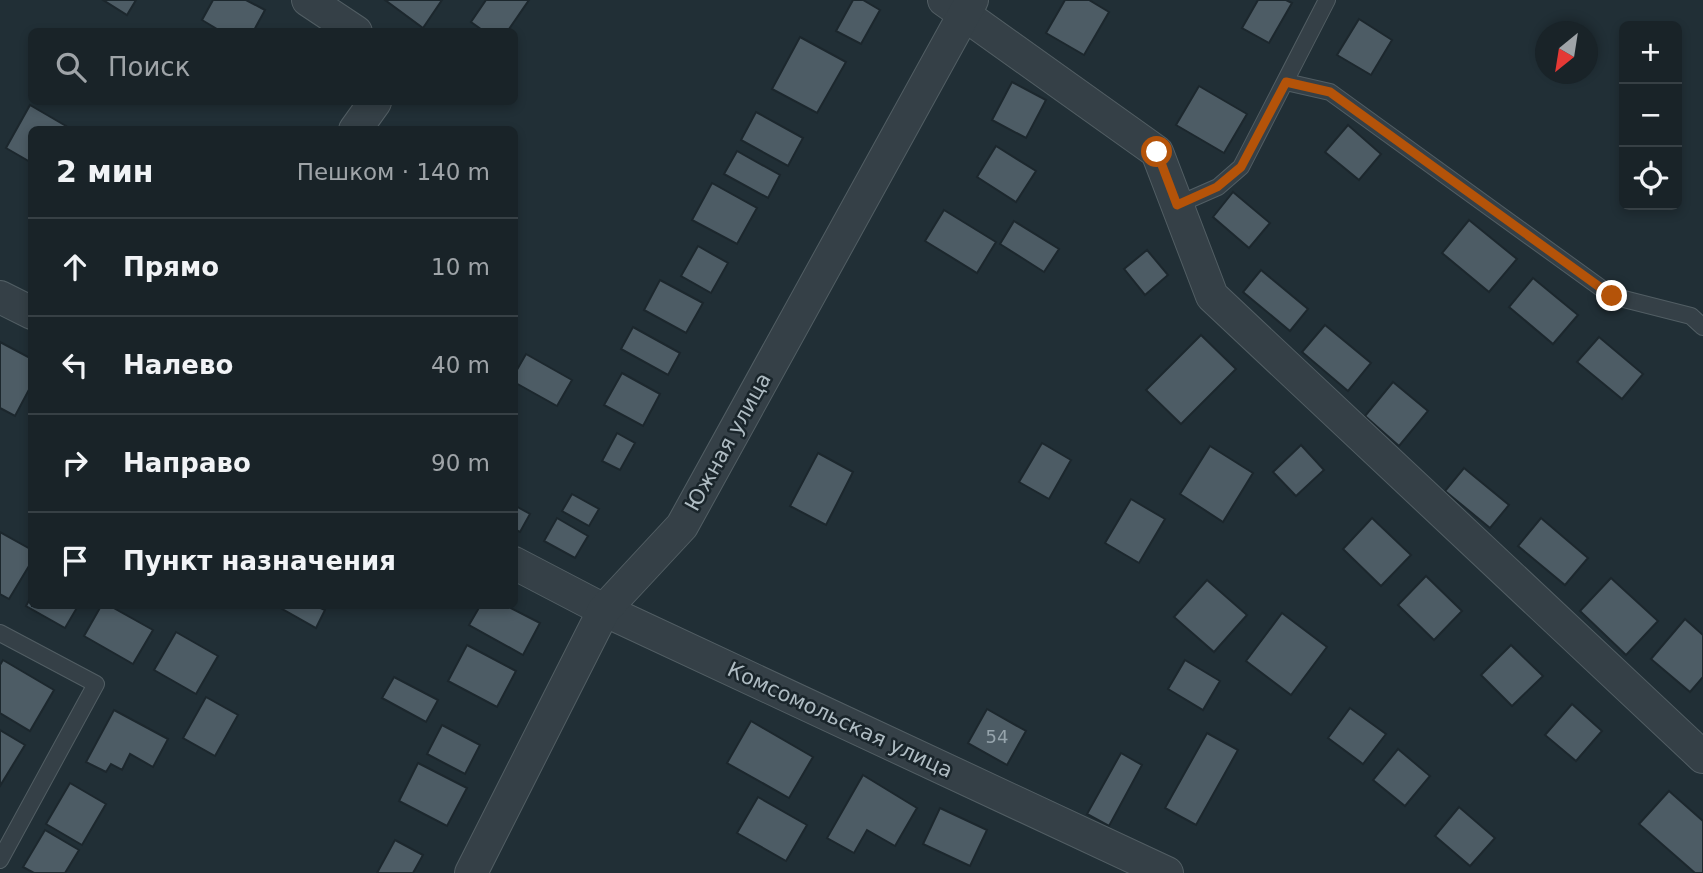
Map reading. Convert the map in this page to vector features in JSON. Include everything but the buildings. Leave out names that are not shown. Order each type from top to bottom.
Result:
[{"type":"street","points":[[308,0],[350,28]]},
{"type":"street","points":[[960,5],[1157,152],[1212,296],[1703,757]]},
{"type":"street","name":"Южная улица","points":[[471,873],[604,610],[682,526],[960,5]]},
{"type":"street","points":[[358,126],[374,105]]},
{"type":"street","points":[[0,297],[28,311]]},
{"type":"street","name":"Комсомольская улица","points":[[518,565],[604,610],[1167,873]]},
{"type":"lane","points":[[1177,205],[1217,187],[1241,167],[1327,0]]},
{"type":"lane","points":[[1286,82],[1330,92],[1612,296],[1691,316],[1703,327]]},
{"type":"lane","points":[[0,632],[96,684],[0,860]]},
{"type":"route","points":[[1157,152],[1177,205],[1217,187],[1241,167],[1286,82],[1330,92],[1612,296]]}]
